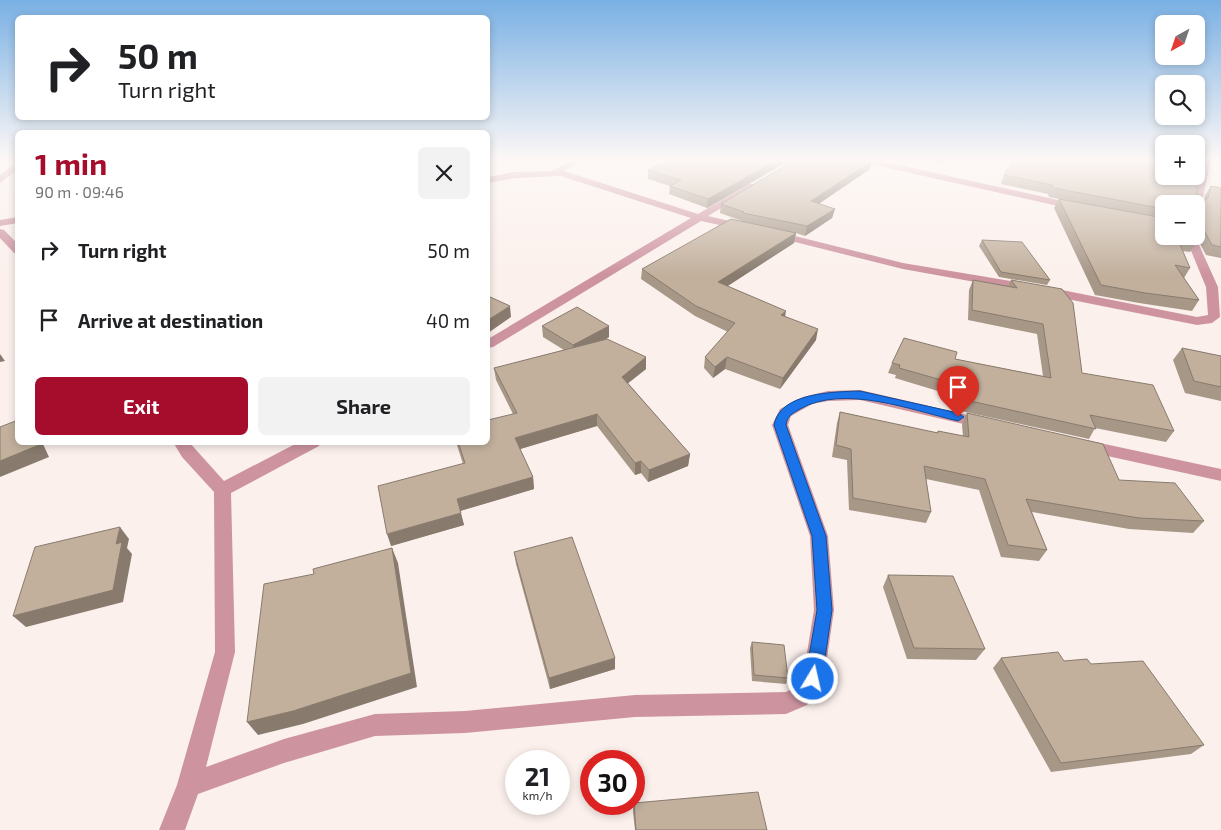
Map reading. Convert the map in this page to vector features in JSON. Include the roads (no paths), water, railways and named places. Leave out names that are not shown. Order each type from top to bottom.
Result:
[{"type":"street","points":[[639,198],[701,218],[759,230],[909,267],[1197,320],[1208,320],[1214,317],[1212,287],[1194,245]]},
{"type":"street","points":[[490,343],[733,198]]},
{"type":"street","points":[[1037,198],[1091,210]]},
{"type":"street","points":[[0,223],[15,220]]},
{"type":"street","points":[[0,232],[15,248]]},
{"type":"street","points":[[189,785],[284,751],[375,725],[464,722],[636,706],[786,703],[799,698],[809,690],[813,679],[824,610],[819,536],[780,425],[785,413],[808,400],[828,396],[860,394],[1002,428]]},
{"type":"street","points":[[1068,442],[1221,475]]},
{"type":"street","points":[[172,830],[189,785],[225,652],[222,490],[183,445]]},
{"type":"street","points":[[222,490],[307,445]]}]
